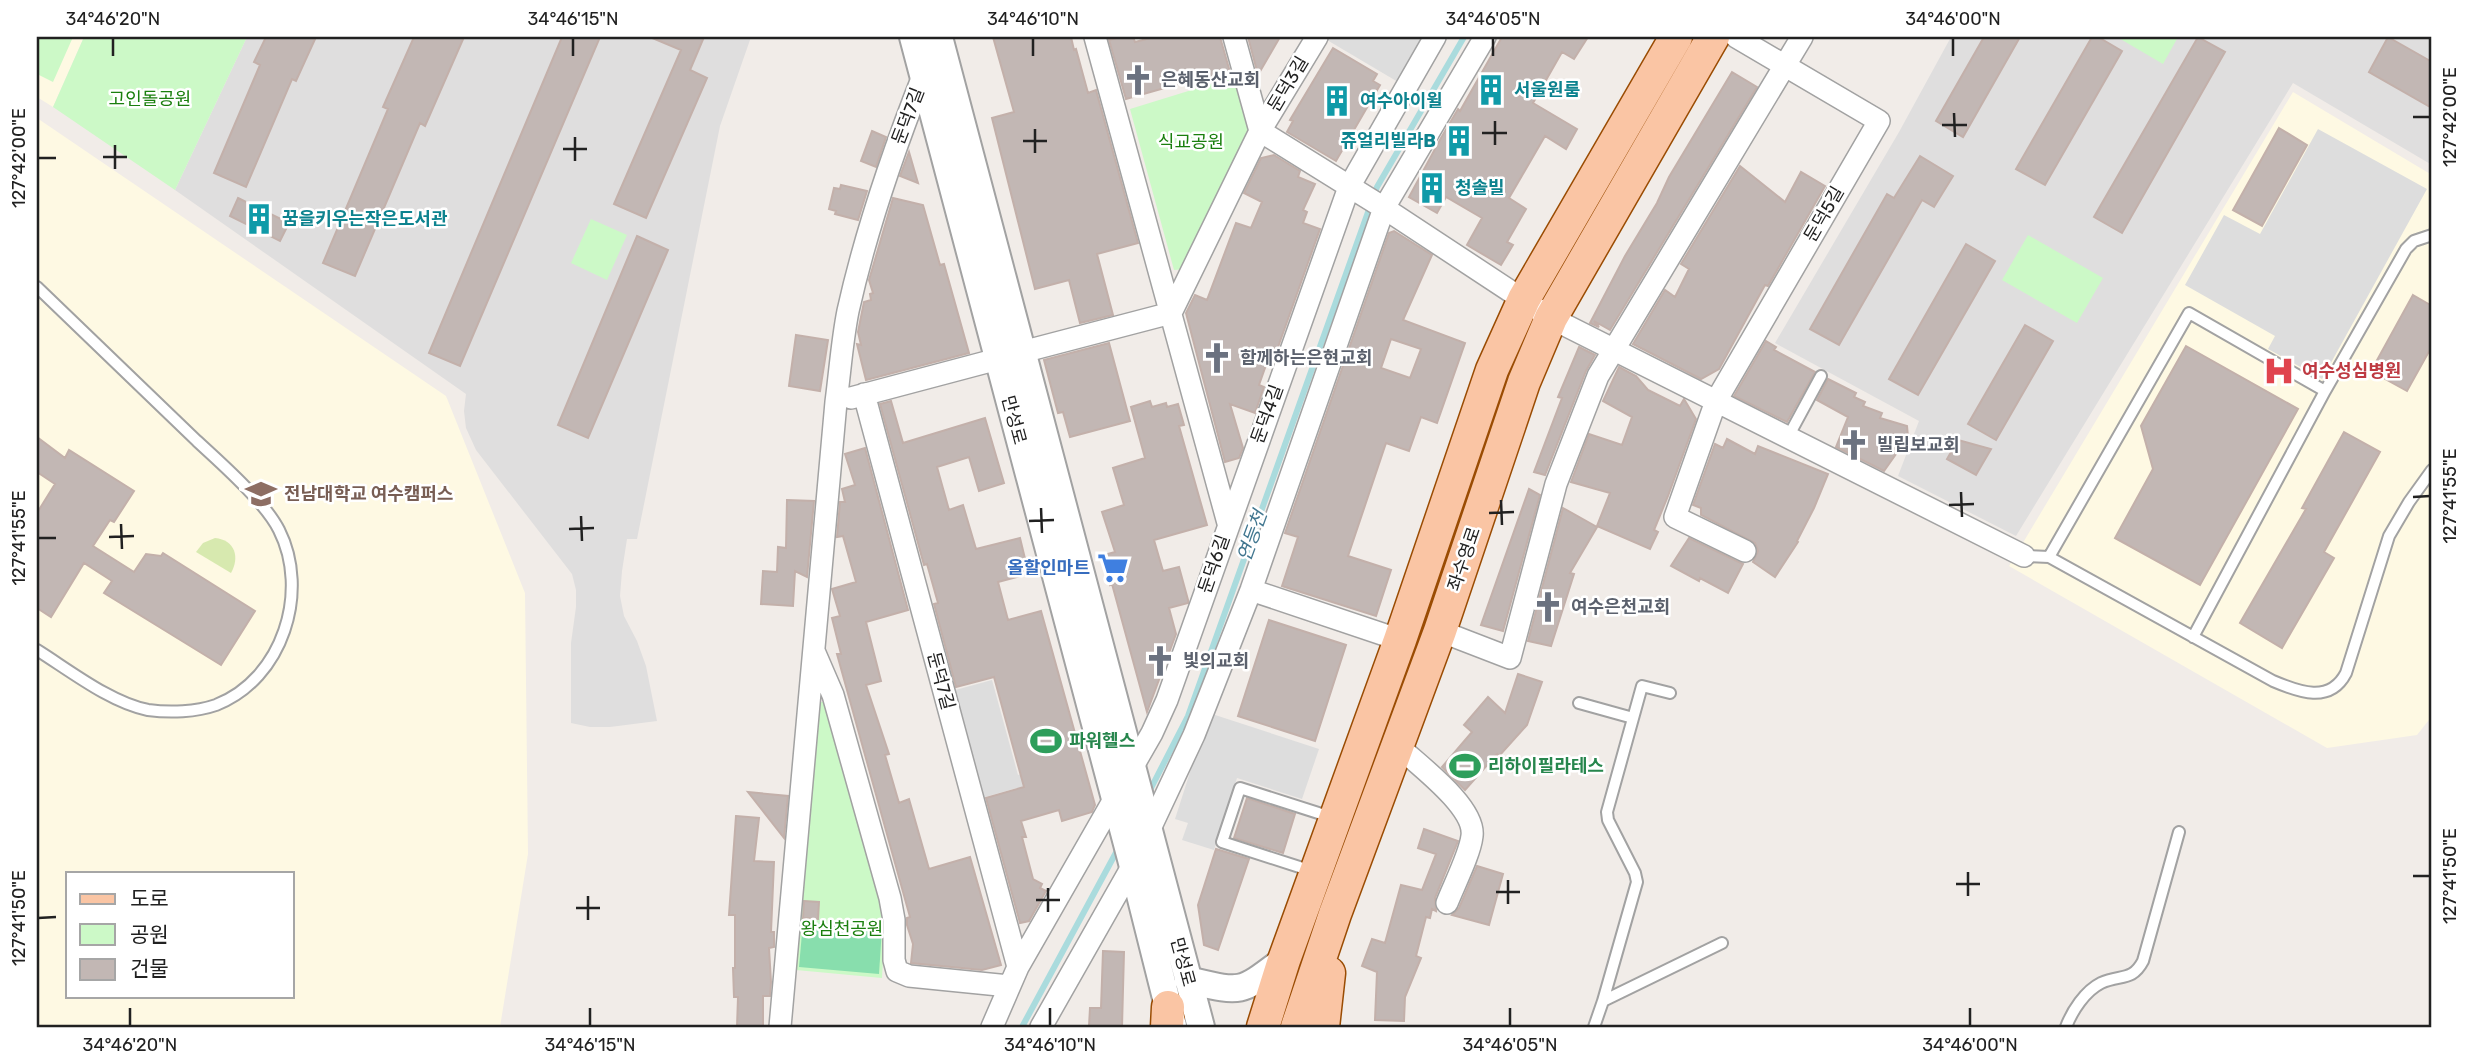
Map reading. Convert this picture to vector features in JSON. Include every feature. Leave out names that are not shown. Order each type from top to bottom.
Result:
[{"type":"main road","name":"좌수영로","points":[[1263,1027],[1284,960],[1400,640],[1492,370],[1524,299],[1676,37]]},
{"type":"main road","name":"좌수영로","points":[[1297,1027],[1335,914],[1440,631],[1524,383],[1552,318],[1713,37]]},
{"type":"main road","points":[[1585,195],[1614,212]]},
{"type":"main road","points":[[1492,370],[1524,383]]},
{"type":"main road","points":[[1323,1027],[1335,914]]},
{"type":"street","name":"만성로","points":[[913,37],[1133,766],[1200,1027]]},
{"type":"street","name":"만성로","points":[[939,37],[1010,356],[1169,1021]]},
{"type":"street","name":"둔덕6길","points":[[1095,37],[1228,523],[1167,699],[1133,766]]},
{"type":"street","points":[[836,402],[1171,313],[1260,131],[1234,37]]},
{"type":"street","name":"둔덕3길","points":[[1260,131],[1317,37]]},
{"type":"street","name":"둔덕4길","points":[[1228,523],[1349,187],[1435,37]]},
{"type":"street","points":[[1041,1027],[1132,862],[1146,822],[1194,735],[1251,590],[1384,208],[1485,37]]},
{"type":"street","name":"둔덕5길","points":[[1736,37],[1879,121],[1716,401],[1675,517],[1745,551]]},
{"type":"street","points":[[1440,631],[1510,658],[1556,484],[1584,408],[1612,349],[1802,37]]},
{"type":"street","name":"둔덕7길","points":[[780,1027],[836,402],[848,314],[861,258],[899,138],[923,76]]},
{"type":"street","points":[[1260,131],[1552,318],[2024,556]]},
{"type":"street","name":"둔덕7길","points":[[813,649],[832,695],[890,898],[897,971],[909,975],[1013,977],[864,394]]},
{"type":"street","points":[[1251,590],[1400,640]]},
{"type":"street","points":[[1398,746],[1457,802],[1469,821],[1472,838],[1447,903]]},
{"type":"street","points":[[992,1027],[1013,977],[1133,766]]},
{"type":"street","points":[[1188,980],[1240,989],[1250,986],[1284,960]]},
{"type":"lane","points":[[2193,636],[2325,391],[2406,249],[2414,241],[2432,235]]},
{"type":"lane","points":[[37,287],[232,474],[273,520],[289,557],[293,596],[284,633],[275,651],[257,675],[237,694],[216,705],[193,710],[148,710],[131,705],[114,698],[37,650]]},
{"type":"lane","points":[[2049,557],[2189,313],[2325,391]]},
{"type":"lane","points":[[1788,437],[1821,376]]},
{"type":"lane","points":[[2024,556],[2049,557],[2287,687],[2318,693],[2333,690],[2346,673],[2389,536],[2432,470]]},
{"type":"lane","points":[[1594,1027],[1637,882],[1606,815],[1642,686],[1670,693]]},
{"type":"lane","points":[[1579,703],[1633,718]]},
{"type":"lane","points":[[1316,873],[1222,842],[1240,788],[1336,819]]},
{"type":"lane","points":[[2066,1027],[2074,1010],[2096,986],[2134,975],[2138,971],[2179,832]]},
{"type":"lane","points":[[1603,1001],[1722,943]]},
{"type":"shaded area","points":[[37,37],[84,37],[53,107],[37,97]]},
{"type":"shaded area","points":[[247,37],[751,37],[720,126],[637,539],[627,539],[622,571],[620,596],[624,616],[646,666],[657,721],[610,727],[571,723],[571,643],[576,607],[572,574],[476,450],[466,428],[466,394],[175,190]]},
{"type":"shaded area","points":[[1329,37],[1424,37],[1398,82],[1327,40]]},
{"type":"shaded area","points":[[1951,37],[2432,37],[2432,165],[2293,83],[2016,536],[1898,476],[1919,421],[1775,343],[1899,132]]},
{"type":"shaded area","name":"여수성심병원","points":[[2293,92],[2432,175],[2432,716],[2417,735],[2327,748],[2009,566]]},
{"type":"shaded area","name":"전남대학교 여수캠퍼스","points":[[37,118],[446,396],[525,593],[528,854],[500,1027],[37,1027]]},
{"type":"shaded area","points":[[2318,129],[2427,189],[2322,379],[2268,349],[2275,336],[2185,285],[2224,215],[2260,234]]},
{"type":"shaded area","points":[[992,680],[1018,775],[1042,768],[1021,802],[1017,788],[978,799],[948,692]]},
{"type":"shaded area","points":[[1209,713],[1319,749],[1302,799],[1237,778],[1214,850],[1182,840],[1188,823],[1175,819]]},
{"type":"green space","points":[[37,37],[73,37],[53,82],[37,74]]},
{"type":"green space","name":"고인돌공원","points":[[84,37],[247,37],[175,190],[53,107]]},
{"type":"green space","points":[[2117,37],[2178,37],[2163,64]]},
{"type":"green space","name":"식교공원","points":[[1237,76],[1253,130],[1185,269],[1174,270],[1130,109]]},
{"type":"green space","points":[[591,219],[627,235],[607,280],[571,263]]},
{"type":"green space","points":[[2028,235],[2103,278],[2077,323],[2002,280]]},
{"type":"green space","points":[[215,538],[227,542],[234,550],[235,561],[231,573],[196,552],[203,543]]},
{"type":"green space","name":"왕심천공원","points":[[816,702],[827,702],[885,917],[882,978],[796,970]]},
{"type":"green space","points":[[803,922],[882,928],[879,974],[799,967]]},
{"type":"building","points":[[266,37],[316,37],[296,81],[292,79],[246,187],[214,173],[260,65],[254,62]]},
{"type":"building","points":[[414,37],[464,37],[425,126],[420,123],[355,276],[323,263],[388,109],[383,107]]},
{"type":"building","points":[[562,37],[600,37],[460,366],[429,353]]},
{"type":"building","points":[[650,37],[704,37],[690,70],[707,78],[646,218],[614,204],[681,50]]},
{"type":"building","points":[[993,37],[1071,37],[1088,93],[1096,90],[1138,243],[1097,254],[1113,315],[1080,323],[1069,280],[1035,289],[992,118],[1014,112]]},
{"type":"building","points":[[1133,37],[1135,42],[1154,37],[1220,37],[1230,72],[1126,99],[1109,40]]},
{"type":"building","points":[[1248,37],[1280,37],[1258,75]]},
{"type":"building","points":[[1502,37],[1588,37],[1574,59],[1562,52],[1533,103],[1577,129],[1566,149],[1545,136],[1509,198],[1526,209],[1507,242],[1513,245],[1501,265],[1467,245],[1482,218],[1446,197],[1437,213],[1409,197]]},
{"type":"building","points":[[1984,37],[2020,37],[1963,137],[1936,121]]},
{"type":"building","points":[[2092,37],[2098,37],[2122,51],[2045,185],[2016,169]]},
{"type":"building","points":[[2198,37],[2225,52],[2122,233],[2094,217]]},
{"type":"building","points":[[2388,37],[2432,62],[2432,108],[2369,72]]},
{"type":"building","name":"여수아이윌","points":[[1333,48],[1377,74],[1373,81],[1380,85],[1336,161],[1287,132],[1293,121],[1290,120]]},
{"type":"building","points":[[1732,72],[1757,87],[1610,330],[1594,321],[1599,327],[1590,323],[1669,177]]},
{"type":"building","points":[[2279,128],[2307,145],[2262,226],[2233,210]]},
{"type":"building","points":[[872,131],[886,137],[876,167],[861,161]]},
{"type":"building","points":[[909,152],[918,183],[900,176]]},
{"type":"building","points":[[1274,155],[1300,171],[1298,177],[1315,184],[1303,210],[1307,212],[1303,223],[1320,229],[1277,350],[1272,348],[1259,385],[1264,387],[1255,413],[1230,404],[1243,448],[1239,458],[1225,462],[1186,313],[1195,295],[1207,300],[1236,223],[1251,228],[1262,202],[1244,193],[1261,158]]},
{"type":"building","points":[[1920,156],[1953,176],[1934,207],[1922,200],[1839,345],[1810,329],[1887,194],[1894,198]]},
{"type":"building","points":[[1740,166],[1785,202],[1801,172],[1825,186],[1768,286],[1765,285],[1719,369],[1701,379],[1633,344],[1665,290],[1675,297],[1689,269],[1681,264]]},
{"type":"building","points":[[841,185],[867,191],[858,220],[835,214],[836,211],[829,209],[834,188],[840,189]]},
{"type":"building","name":"꿈을키우는작은도서관","points":[[238,198],[289,223],[280,241],[230,216]]},
{"type":"building","points":[[893,198],[923,205],[940,265],[944,264],[969,353],[866,380],[857,344],[861,345],[858,332],[864,302],[871,300],[870,294],[873,293],[869,280]]},
{"type":"building","points":[[1394,231],[1432,255],[1403,320],[1465,343],[1437,423],[1421,417],[1409,451],[1386,443],[1348,556],[1391,570],[1376,616],[1282,586],[1298,537],[1285,533],[1389,233]],"holes":[[[1391,339],[1421,349],[1410,378],[1381,368]]]},
{"type":"building","points":[[637,236],[668,250],[588,438],[558,425]]},
{"type":"building","points":[[1966,244],[1995,261],[1918,395],[1889,379]]},
{"type":"building","points":[[2413,295],[2432,306],[2432,346],[2407,391],[2371,371]]},
{"type":"building","points":[[2025,325],[2053,341],[1996,440],[1968,424]]},
{"type":"building","points":[[796,335],[828,340],[820,391],[789,386]]},
{"type":"building","points":[[1766,341],[1776,347],[1774,350],[1815,372],[1787,422],[1734,396]]},
{"type":"building","points":[[1109,343],[1130,421],[1070,437],[1063,412],[1058,413],[1044,360]]},
{"type":"building","name":"여수성심병원","points":[[2186,346],[2298,409],[2200,585],[2115,538],[2153,469],[2141,426]]},
{"type":"building","points":[[1579,347],[1595,355],[1586,371],[1545,475],[1534,472],[1562,398],[1558,397]]},
{"type":"building","points":[[1619,367],[1636,376],[1648,390],[1680,406],[1684,399],[1696,419],[1654,530],[1658,532],[1650,549],[1597,526],[1610,493],[1571,482],[1589,434],[1622,445],[1632,417],[1603,401]]},
{"type":"building","points":[[1828,379],[1856,393],[1854,397],[1865,402],[1863,406],[1882,413],[1880,418],[1907,426],[1908,437],[1884,471],[1836,447],[1848,417],[1817,400]]},
{"type":"building","points":[[891,401],[903,443],[985,418],[1004,483],[979,491],[969,457],[937,467],[949,510],[963,505],[976,549],[1020,538],[1027,567],[1022,568],[1024,575],[998,582],[1008,620],[1041,611],[1095,805],[1092,812],[1062,821],[1059,810],[1021,821],[1026,837],[1022,837],[1033,879],[1042,884],[1040,888],[1046,891],[1029,921],[1020,923],[986,798],[1024,787],[994,677],[956,687],[934,604],[938,603],[927,564],[924,565],[880,404]]},
{"type":"building","points":[[1150,401],[1152,407],[1166,403],[1167,407],[1178,404],[1184,425],[1179,426],[1207,525],[1154,540],[1163,571],[1179,567],[1188,603],[1169,608],[1176,634],[1147,712],[1112,584],[1110,585],[1101,556],[1115,552],[1102,512],[1124,505],[1113,468],[1145,458],[1131,407]]},
{"type":"building","points":[[2344,432],[2380,452],[2324,552],[2334,558],[2282,648],[2240,623],[2306,509],[2302,508]]},
{"type":"building","points":[[37,437],[65,458],[69,450],[134,491],[114,522],[110,520],[93,546],[134,572],[146,554],[161,556],[163,553],[255,611],[221,665],[104,593],[112,581],[84,563],[51,617],[37,608],[37,513],[55,484],[37,472]]},
{"type":"building","points":[[1727,439],[1755,454],[1758,446],[1828,474],[1798,542],[1775,577],[1753,562],[1758,551],[1755,543],[1701,515],[1701,508],[1693,505],[1715,444],[1723,448]]},
{"type":"building","points":[[1958,440],[1991,449],[1976,475],[1947,459]]},
{"type":"building","points":[[865,448],[908,610],[866,622],[881,681],[866,685],[889,754],[885,755],[899,803],[909,799],[929,869],[970,857],[1001,965],[982,970],[911,963],[913,944],[907,925],[907,918],[910,917],[837,654],[841,654],[832,618],[840,616],[832,589],[856,582],[843,536],[837,537],[840,502],[845,502],[842,489],[855,485],[845,454]]},
{"type":"building","points":[[1529,489],[1540,495],[1503,631],[1481,625]]},
{"type":"building","points":[[787,500],[814,501],[807,577],[795,571],[793,606],[761,604],[763,571],[777,572],[778,547],[786,548]]},
{"type":"building","points":[[1563,508],[1597,527],[1570,573],[1574,574],[1551,646],[1528,641]]},
{"type":"building","points":[[1689,538],[1743,564],[1728,593],[1671,566]]},
{"type":"building","points":[[1269,620],[1346,645],[1315,741],[1238,716]]},
{"type":"building","points":[[1518,674],[1542,682],[1527,725],[1465,790],[1442,767],[1472,732],[1464,725],[1488,697],[1505,713]]},
{"type":"building","points":[[748,792],[788,796],[784,838]]},
{"type":"building","points":[[1247,798],[1295,814],[1283,853],[1234,838]]},
{"type":"building","points":[[736,816],[759,818],[754,861],[774,862],[771,932],[774,932],[774,947],[769,948],[770,996],[763,996],[763,1027],[737,1027],[738,997],[734,997],[733,968],[735,915],[729,915]]},
{"type":"building","points":[[1424,829],[1458,841],[1435,898],[1436,911],[1432,909],[1430,918],[1426,917],[1416,956],[1421,958],[1405,997],[1404,1021],[1375,1020],[1377,972],[1362,966],[1372,939],[1385,943],[1401,885],[1422,890],[1436,854],[1418,848]]},
{"type":"building","points":[[1216,849],[1249,859],[1218,950],[1204,945],[1198,905]]},
{"type":"building","points":[[1477,866],[1503,874],[1489,925],[1452,915],[1459,908]]},
{"type":"building","points":[[804,901],[819,902],[818,919],[803,918]]},
{"type":"building","points":[[1103,951],[1124,952],[1122,1027],[1089,1026],[1090,1008],[1101,1008]]},
{"type":"waterway","name":"연등천","points":[[1148,794],[1188,716],[1377,187],[1464,37]]},
{"type":"waterway","name":"연등천","points":[[1022,1027],[1119,847]]},
{"type":"place","name":"은혜동산교회","points":[[1138,80]]},
{"type":"place","name":"서울원룸","points":[[1491,90]]},
{"type":"place","name":"여수아이윌","points":[[1337,101]]},
{"type":"place","name":"쥬얼리빌라B","points":[[1459,141]]},
{"type":"place","name":"청솔빌","points":[[1432,188]]},
{"type":"place","name":"꿈을키우는작은도서관","points":[[259,219]]},
{"type":"place","name":"함께하는은현교회","points":[[1217,358]]},
{"type":"place","name":"여수성심병원","points":[[2279,371]]},
{"type":"place","name":"빌립보교회","points":[[1854,445]]},
{"type":"place","name":"전남대학교 여수캠퍼스","points":[[261,494]]},
{"type":"place","name":"올할인마트","points":[[1113,568]]},
{"type":"place","name":"여수은천교회","points":[[1548,607]]},
{"type":"place","name":"빛의교회","points":[[1160,661]]},
{"type":"place","name":"파워헬스","points":[[1046,741]]},
{"type":"place","name":"리하이필라테스","points":[[1465,766]]}]
